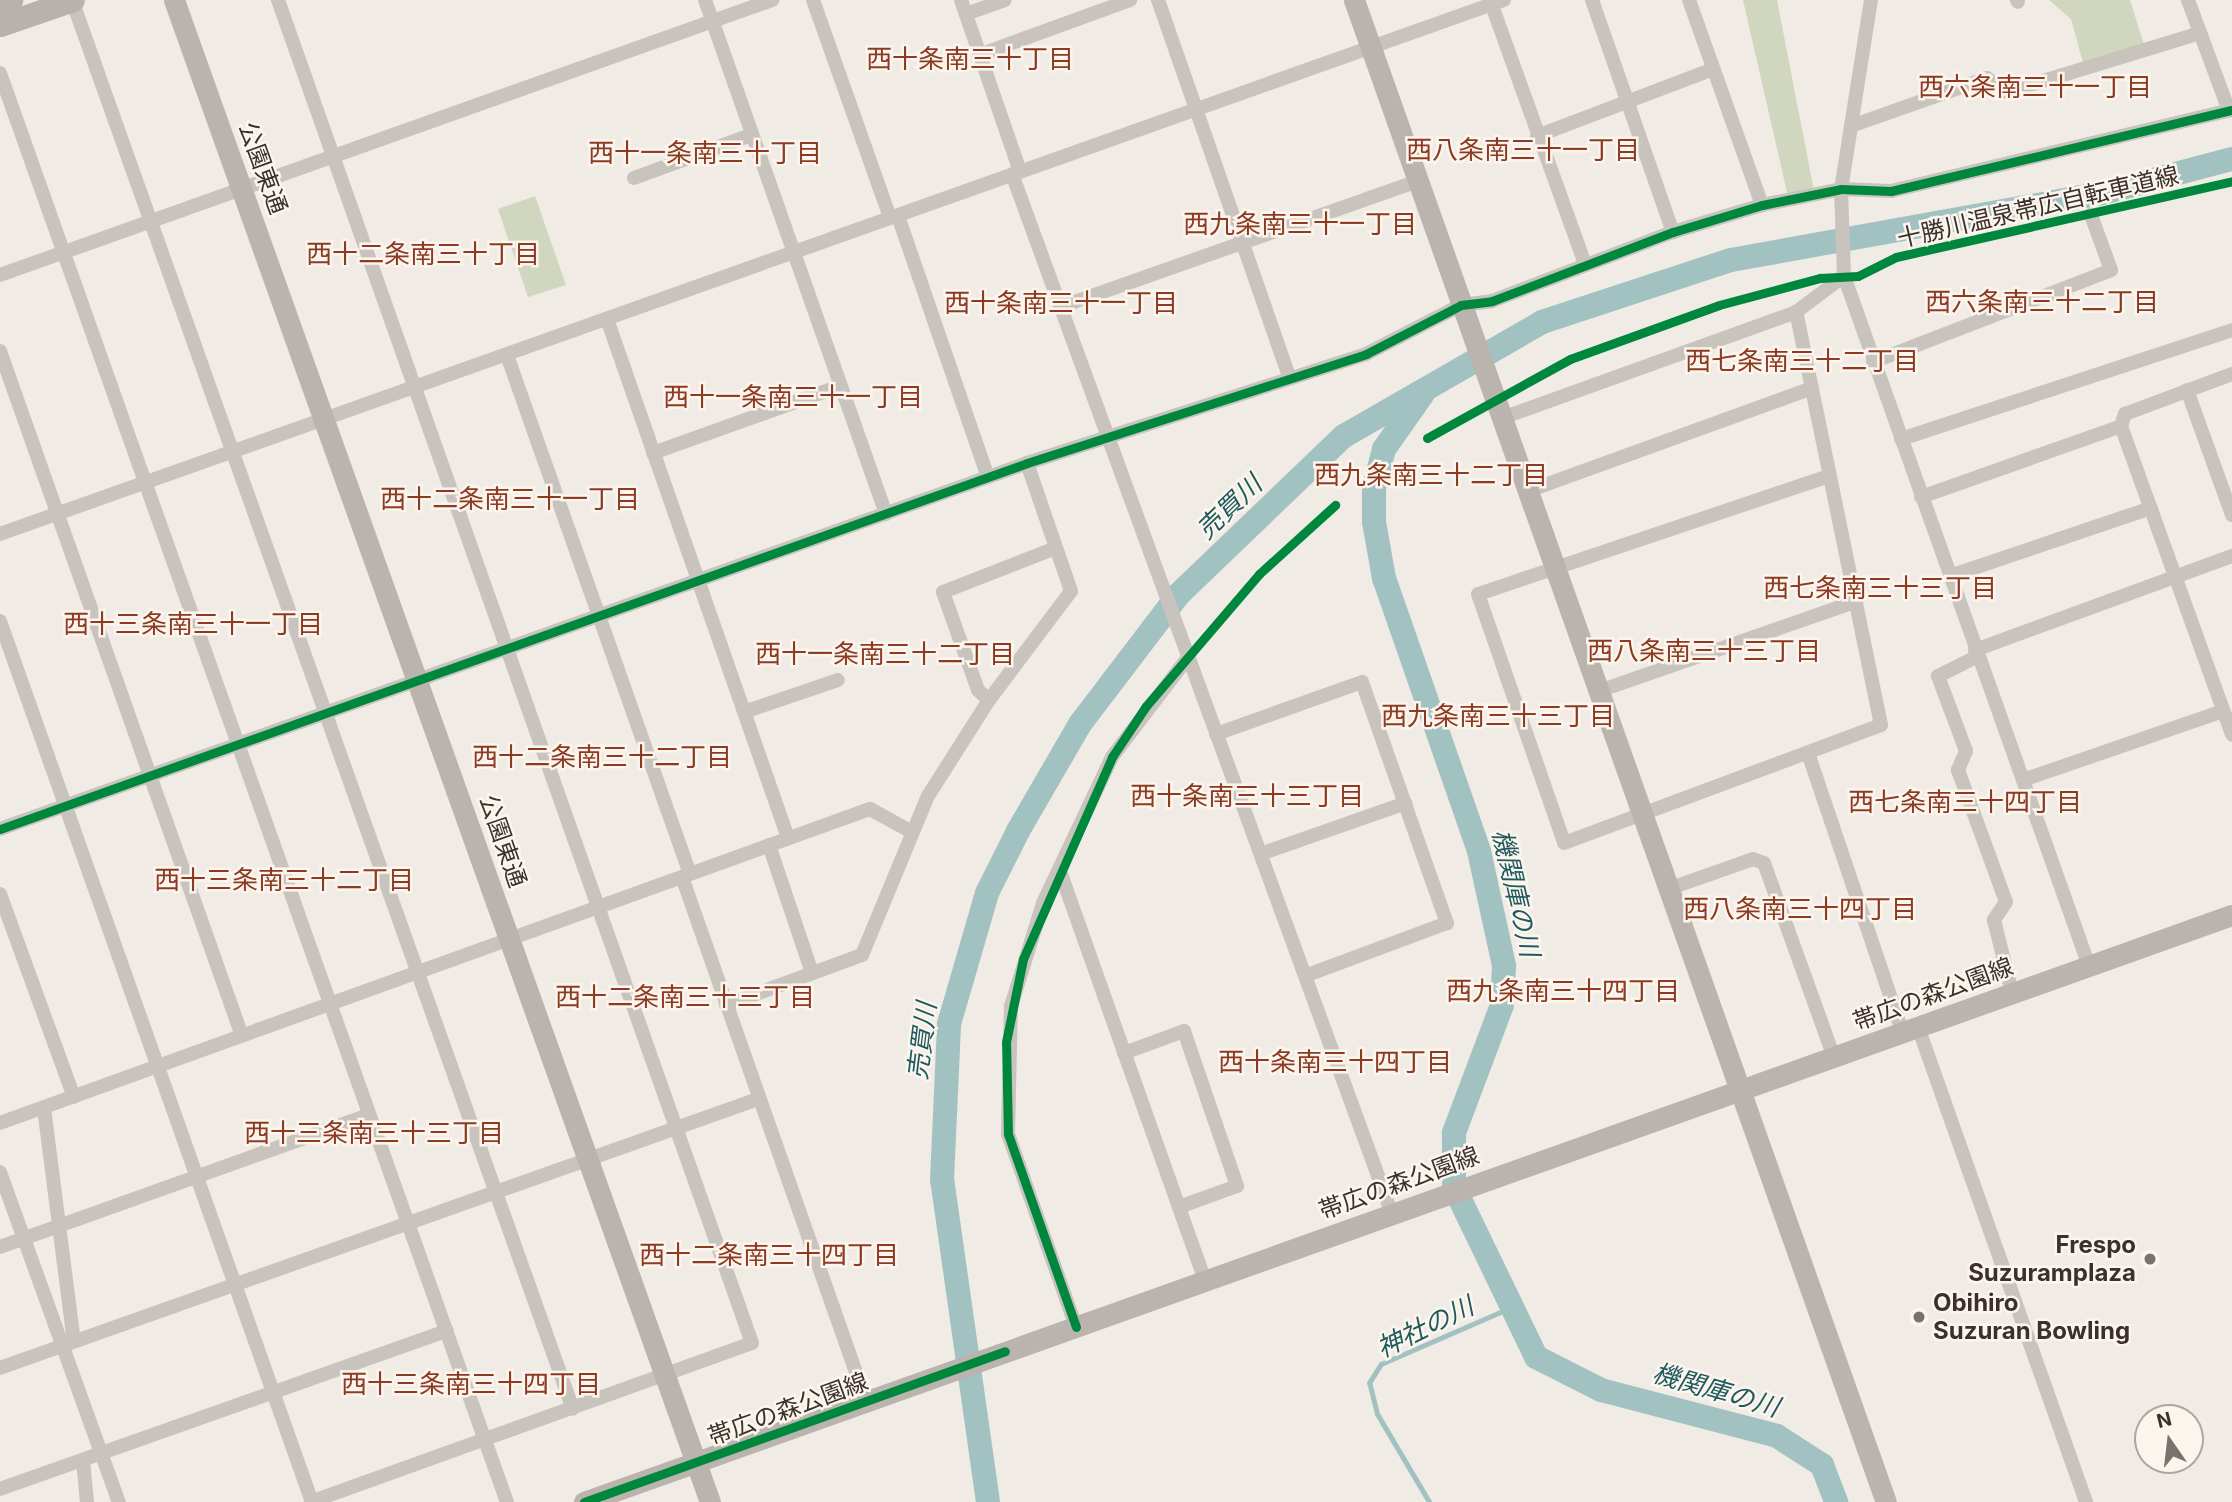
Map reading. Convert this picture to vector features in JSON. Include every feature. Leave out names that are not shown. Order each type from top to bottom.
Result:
[{"type":"main road","points":[[0,4],[11,0]]},
{"type":"main road","points":[[0,25],[72,0]]},
{"type":"street","points":[[72,0],[573,1409]]},
{"type":"street","name":"公園東通","points":[[174,0],[710,1502]]},
{"type":"street","points":[[0,621],[312,1502],[752,1343],[278,0]]},
{"type":"street","points":[[705,0],[886,514]]},
{"type":"street","points":[[0,275],[334,153],[772,0]]},
{"type":"street","points":[[813,0],[988,477]]},
{"type":"street","points":[[1005,0],[963,7],[1060,307],[1106,437],[1185,656],[1263,853],[1392,1214]]},
{"type":"street","points":[[979,55],[1130,0]]},
{"type":"street","points":[[1158,0],[1290,378]]},
{"type":"street","points":[[1354,0],[1886,1502]]},
{"type":"street","points":[[1592,0],[1673,232]]},
{"type":"street","points":[[1689,0],[1762,205]]},
{"type":"street","points":[[1871,0],[1841,195],[1844,272],[1873,362],[2089,966]]},
{"type":"street","points":[[0,829],[419,682],[507,647],[1027,463],[1366,354],[1584,261],[1673,232],[1762,205],[1891,191],[2231,110],[2188,0]]},
{"type":"street","points":[[0,534],[1371,48],[1495,1],[1537,135],[1584,261]]},
{"type":"street","points":[[1851,126],[1987,78],[2007,92],[2200,33]]},
{"type":"street","points":[[1537,135],[1713,69]]},
{"type":"street","points":[[0,73],[508,1502]]},
{"type":"street","points":[[634,177],[751,135]]},
{"type":"street","points":[[1060,307],[1417,181]]},
{"type":"street","points":[[1873,362],[2111,270],[2091,215]]},
{"type":"street","points":[[1499,410],[1796,312],[1844,272]]},
{"type":"street","points":[[1796,312],[1881,725],[1564,843],[1478,594],[1829,476]]},
{"type":"street","points":[[607,319],[788,838]]},
{"type":"street","points":[[1901,439],[2232,330]]},
{"type":"street","points":[[0,351],[242,1036]]},
{"type":"street","points":[[507,355],[599,614],[758,1099],[866,1401]]},
{"type":"street","points":[[2232,374],[2125,414],[2121,426],[2227,713],[2232,735]]},
{"type":"street","points":[[653,453],[840,386]]},
{"type":"street","points":[[1528,491],[1812,388]]},
{"type":"street","points":[[2187,390],[2232,515]]},
{"type":"street","points":[[1921,497],[2121,426]]},
{"type":"street","points":[[726,1005],[862,955],[910,831],[989,700],[1071,591],[1027,463]]},
{"type":"street","points":[[1950,576],[2151,508]]},
{"type":"street","points":[[989,700],[978,690],[943,592],[1056,548]]},
{"type":"street","points":[[2012,993],[1994,920],[2006,902],[1958,770],[1966,751],[1938,676],[1977,653],[2232,556]]},
{"type":"street","points":[[1600,691],[1854,602]]},
{"type":"street","points":[[1076,1327],[1008,1134],[1011,1006],[1043,903],[1061,874],[1112,757],[1185,656]]},
{"type":"street","points":[[744,712],[838,680]]},
{"type":"street","points":[[1216,734],[1362,682],[1447,923],[1307,975]]},
{"type":"street","points":[[2023,780],[2227,713]]},
{"type":"street","points":[[1808,752],[2086,1502]]},
{"type":"street","points":[[1263,853],[1406,803]]},
{"type":"street","points":[[0,1123],[600,908],[870,808],[910,831]]},
{"type":"street","points":[[769,845],[812,973]]},
{"type":"street","points":[[1668,890],[1753,859],[1764,863],[1834,1057]]},
{"type":"street","points":[[1061,874],[1205,1280]]},
{"type":"street","points":[[0,894],[74,1097]]},
{"type":"street","name":"帯広の森公園線","points":[[584,1502],[2232,915]]},
{"type":"street","points":[[1124,1053],[1184,1031],[1237,1186],[1179,1207]]},
{"type":"street","points":[[0,1367],[758,1099]]},
{"type":"street","points":[[44,1108],[60,1226],[68,1343]]},
{"type":"street","points":[[0,1247],[369,1115]]},
{"type":"street","points":[[0,1172],[23,1239],[68,1343],[119,1502]]},
{"type":"street","points":[[0,1489],[447,1331]]},
{"type":"street","points":[[83,1460],[87,1502]]},
{"type":"green space","points":[[1743,0],[1777,0],[1815,196],[1789,201]]},
{"type":"green space","points":[[2049,0],[2130,0],[2144,45],[2083,63],[2071,19]]},
{"type":"green space","points":[[535,196],[566,285],[528,297],[498,209]]},
{"type":"waterway","name":"売買川","points":[[988,1502],[942,1180],[949,1024],[987,893],[1018,831],[1080,724],[1179,594],[1344,436],[1542,322],[1731,260],[2103,193],[2232,159]]},
{"type":"waterway","name":"機関庫の川","points":[[1422,395],[1384,449],[1374,488],[1374,522],[1384,578],[1479,851],[1504,966],[1502,1005],[1454,1133],[1454,1187],[1536,1357],[1601,1390],[1777,1436],[1822,1465],[1836,1502]]},
{"type":"waterway","name":"神社の川","points":[[1429,1502],[1377,1414],[1369,1383],[1381,1364],[1510,1308]]},
{"type":"cycle path","points":[[0,829],[1027,463],[1366,354],[1461,305],[1492,301],[1673,232],[1762,205],[1841,189],[1891,191],[2232,110]]},
{"type":"cycle path","name":"十勝川温泉帯広自転車道線","points":[[1427,438],[1570,359],[1719,305],[1820,278],[1858,276],[1896,257],[2232,181]]},
{"type":"cycle path","points":[[1076,1327],[1008,1134],[1006,1042],[1023,959],[1112,757],[1146,706],[1259,574],[1335,505]]},
{"type":"cycle path","points":[[584,1502],[1005,1351]]},
{"type":"place","name":"Frespo Suzuramplaza","points":[[2150,1259]]},
{"type":"place","name":"Obihiro Suzuran Bowling","points":[[1919,1317]]},
{"type":"district","name":"西十条南三十丁目","points":[[970,59]]},
{"type":"district","name":"西六条南三十一丁目","points":[[2035,87]]},
{"type":"district","name":"西八条南三十一丁目","points":[[1523,150]]},
{"type":"district","name":"西十一条南三十丁目","points":[[705,153]]},
{"type":"district","name":"西九条南三十一丁目","points":[[1300,224]]},
{"type":"district","name":"西十二条南三十丁目","points":[[423,254]]},
{"type":"district","name":"西六条南三十二丁目","points":[[2042,302]]},
{"type":"district","name":"西十条南三十一丁目","points":[[1061,303]]},
{"type":"district","name":"西七条南三十二丁目","points":[[1802,361]]},
{"type":"district","name":"西十一条南三十一丁目","points":[[793,397]]},
{"type":"district","name":"西九条南三十二丁目","points":[[1431,475]]},
{"type":"district","name":"西十二条南三十一丁目","points":[[510,499]]},
{"type":"district","name":"西七条南三十三丁目","points":[[1880,588]]},
{"type":"district","name":"西十三条南三十一丁目","points":[[193,624]]},
{"type":"district","name":"西八条南三十三丁目","points":[[1704,651]]},
{"type":"district","name":"西十一条南三十二丁目","points":[[885,654]]},
{"type":"district","name":"西九条南三十三丁目","points":[[1498,716]]},
{"type":"district","name":"西十二条南三十二丁目","points":[[602,757]]},
{"type":"district","name":"西十条南三十三丁目","points":[[1247,796]]},
{"type":"district","name":"西七条南三十四丁目","points":[[1965,802]]},
{"type":"district","name":"西十三条南三十二丁目","points":[[284,880]]},
{"type":"district","name":"西八条南三十四丁目","points":[[1800,909]]},
{"type":"district","name":"西九条南三十四丁目","points":[[1563,991]]},
{"type":"district","name":"西十二条南三十三丁目","points":[[685,997]]},
{"type":"district","name":"西十条南三十四丁目","points":[[1335,1062]]},
{"type":"district","name":"西十三条南三十三丁目","points":[[374,1133]]},
{"type":"district","name":"西十二条南三十四丁目","points":[[769,1255]]},
{"type":"district","name":"西十三条南三十四丁目","points":[[471,1384]]}]
